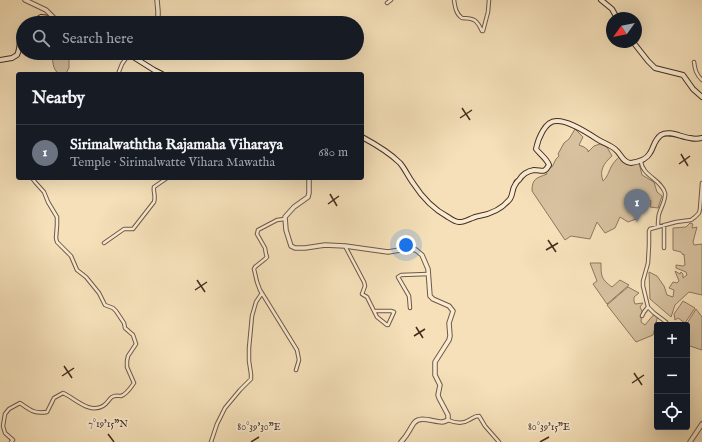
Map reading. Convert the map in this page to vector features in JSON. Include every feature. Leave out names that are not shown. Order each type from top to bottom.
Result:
[{"type":"main road","points":[[601,0],[614,12]]},
{"type":"main road","points":[[638,48],[655,68],[682,75],[693,89],[702,97]]},
{"type":"main road","points":[[0,60],[12,58],[16,56]]},
{"type":"main road","points":[[138,60],[158,72]]},
{"type":"main road","points":[[364,138],[386,152],[398,162],[405,169],[422,196],[434,208],[454,221],[460,223],[473,217],[489,214],[499,209],[511,198],[514,185],[521,177],[533,170],[543,171],[547,169],[549,165],[547,161],[536,149],[537,141],[549,124],[555,120],[564,122],[582,130],[616,150],[626,162],[630,163],[641,160],[649,155],[655,142],[662,134],[672,134],[693,139],[702,138]]},
{"type":"street","points":[[25,0],[46,10],[51,16]]},
{"type":"street","points":[[156,0],[158,16]]},
{"type":"street","points":[[387,2],[391,0]]},
{"type":"street","points":[[454,0],[458,15],[462,18],[475,20],[482,31],[488,12],[489,0]]},
{"type":"street","points":[[119,72],[124,60]]},
{"type":"street","points":[[694,62],[697,75],[702,80]]},
{"type":"street","points":[[641,160],[641,165],[645,172],[656,180],[665,194],[659,213],[658,227]]},
{"type":"street","points":[[13,441],[5,433],[1,425],[5,414],[9,409],[20,403],[38,413],[47,412],[54,398],[63,393],[86,407],[94,408],[103,406],[114,396],[121,396],[125,394],[134,383],[127,367],[128,356],[136,344],[133,335],[125,328],[124,323],[116,311],[105,305],[99,293],[86,277],[77,270],[71,256],[58,244],[56,238],[58,219],[44,192],[34,180]]},
{"type":"street","points":[[104,243],[124,229],[132,229],[154,202],[154,187],[164,180]]},
{"type":"street","points":[[309,180],[308,197],[286,214],[285,219],[287,235],[290,244],[293,247],[305,248],[326,245],[345,246],[382,252],[406,249],[416,250],[424,258],[428,269],[429,294],[431,298],[449,306],[453,310],[449,323],[450,340],[437,358],[434,369],[440,385],[438,395],[448,415],[448,420]]},
{"type":"street","points":[[666,322],[648,307],[643,281],[648,263],[648,231],[664,225],[691,220],[695,217],[701,209],[702,183]]},
{"type":"street","points":[[285,219],[277,220],[260,228],[257,232],[258,237],[264,245],[266,257],[254,269],[257,282],[262,293],[297,350],[299,360],[296,370]]},
{"type":"street","points":[[664,225],[664,248]]},
{"type":"street","points":[[345,246],[364,282],[365,286],[362,294],[366,297],[377,317],[387,325],[394,312],[376,311]]},
{"type":"street","points":[[410,308],[409,296],[398,277],[401,275],[428,274]]},
{"type":"street","points":[[211,442],[217,424],[225,408],[251,379],[249,348],[252,316],[256,302],[262,293]]},
{"type":"street","points":[[642,316],[648,307]]},
{"type":"street","points":[[401,442],[408,435],[414,423],[418,420],[426,419],[442,422],[448,420],[461,423],[476,416],[478,416],[499,442]]},
{"type":"street","points":[[690,442],[702,424]]},
{"type":"shaded area","points":[[53,60],[69,60],[69,68],[67,72],[57,72],[53,65]]},
{"type":"shaded area","points":[[575,129],[583,137],[579,145],[588,150],[588,152],[594,146],[600,144],[607,147],[612,156],[603,167],[603,181],[613,164],[620,156],[626,164],[639,163],[642,175],[654,182],[657,192],[662,196],[658,208],[650,207],[651,201],[648,199],[646,202],[644,200],[646,193],[640,193],[634,202],[630,203],[632,208],[640,206],[636,219],[628,222],[620,217],[615,228],[605,233],[597,222],[590,239],[571,236],[565,240],[532,191],[532,187],[536,179],[547,174],[545,170],[547,167],[552,167],[559,156],[558,154],[564,143],[569,139]]},
{"type":"shaded area","points":[[690,223],[693,224],[692,228],[697,227],[693,242],[694,245],[702,244],[702,295],[689,292],[675,305],[671,317],[650,299],[649,272],[657,276],[664,286],[667,295],[673,297],[674,290],[669,288],[673,282],[677,283],[679,281],[675,271],[680,274],[681,272],[683,274],[683,278],[687,275],[686,272],[676,268],[676,265],[685,265],[684,254],[683,255],[681,252],[673,250],[673,228],[686,227]]},
{"type":"shaded area","points":[[590,263],[601,263],[602,277],[612,287],[620,280],[629,285],[607,304],[593,284],[597,281]]},
{"type":"shaded area","points":[[628,287],[639,293],[634,297],[634,301],[635,304],[643,303],[640,307],[642,311],[641,322],[645,325],[655,313],[658,315],[656,322],[654,322],[653,335],[636,342],[607,305]]},
{"type":"shaded area","points":[[683,301],[695,308],[686,322],[678,318],[675,320],[674,314]]},
{"type":"shaded area","points":[[696,309],[702,317],[702,350],[690,346],[690,322],[688,322]]},
{"type":"place","name":"Sirimalwaththa Rajamaha Viharaya","points":[[637,222]]}]
